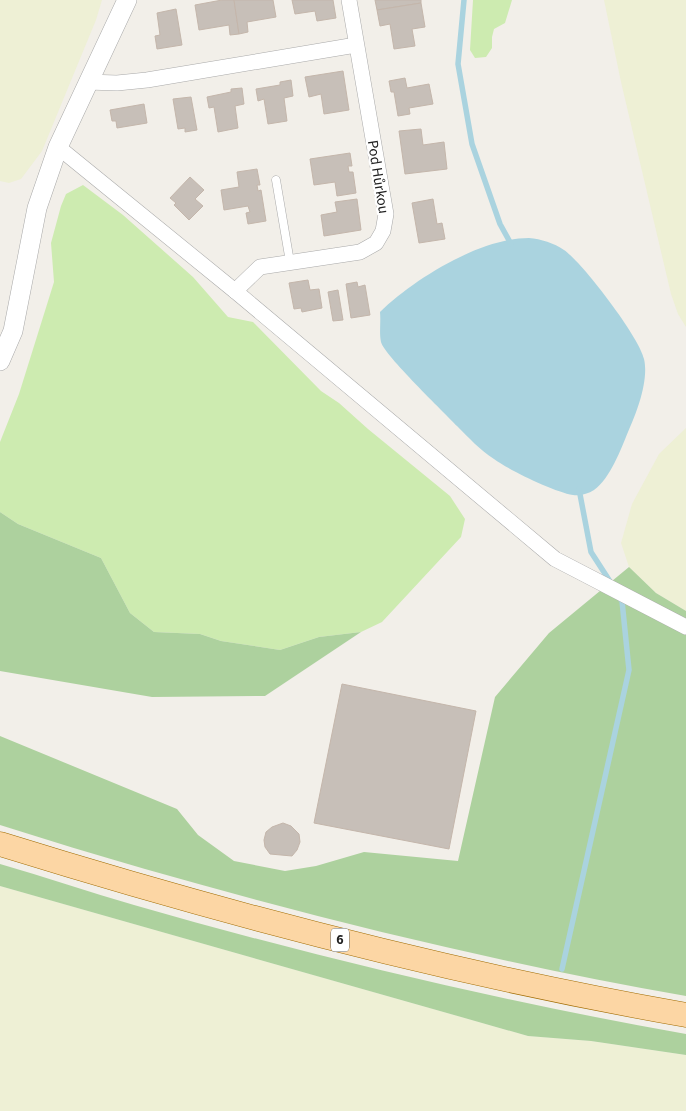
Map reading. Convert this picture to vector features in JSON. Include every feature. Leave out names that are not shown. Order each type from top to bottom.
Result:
[{"type":"main road","name":"6","points":[[0,844],[138,887],[277,925],[437,964],[566,992],[686,1015]]},
{"type":"street","points":[[0,361],[13,331],[37,208],[58,148],[87,82],[127,0]]},
{"type":"street","name":"Pod Hůrkou","points":[[235,291],[260,267],[360,252],[376,243],[384,231],[386,214],[349,0]]},
{"type":"street","points":[[87,82],[117,84],[147,80],[356,45]]},
{"type":"street","points":[[58,148],[235,291],[555,560],[686,627]]},
{"type":"lane","points":[[276,180],[290,262]]},
{"type":"green space","points":[[0,0],[102,0],[96,20],[42,151],[21,179],[9,183],[0,181]]},
{"type":"green space","points":[[473,0],[512,0],[505,23],[494,29],[492,48],[486,57],[475,58],[470,50]]},
{"type":"green space","points":[[604,0],[686,0],[686,327],[678,314],[671,294],[621,82]]},
{"type":"green space","points":[[83,185],[123,215],[193,277],[228,317],[253,322],[321,391],[339,403],[450,496],[465,519],[461,537],[382,622],[361,632],[319,637],[280,650],[221,641],[200,634],[154,632],[130,613],[101,558],[18,524],[0,512],[0,442],[19,394],[54,282],[51,243],[61,206],[66,194]]},
{"type":"green space","points":[[686,428],[686,611],[656,593],[629,567],[621,543],[632,504],[659,454]]},
{"type":"green space","points":[[0,512],[18,524],[101,558],[130,613],[154,632],[200,634],[221,641],[280,650],[319,637],[361,632],[265,696],[152,697],[0,671]]},
{"type":"green space","points":[[629,567],[656,593],[686,611],[686,996],[550,970],[414,940],[212,888],[0,825],[0,736],[177,809],[198,835],[234,861],[285,871],[316,866],[364,852],[458,861],[495,697],[549,633]]},
{"type":"green space","points":[[0,864],[134,905],[339,960],[547,1007],[686,1034],[686,1055],[591,1041],[528,1036],[0,886]]},
{"type":"green space","points":[[0,886],[528,1036],[591,1041],[686,1055],[686,1111],[0,1111]]},
{"type":"water","points":[[529,238],[552,243],[564,250],[584,269],[622,318],[644,359],[644,386],[635,415],[618,455],[600,485],[584,494],[573,495],[565,493],[532,480],[501,464],[479,448],[392,359],[381,342],[380,312],[394,299],[429,274],[469,253],[490,245]]},
{"type":"building","points":[[222,0],[234,0],[239,34],[230,35],[229,25],[199,30],[195,5]]},
{"type":"building","points":[[234,0],[273,0],[276,17],[247,22],[248,32],[239,34]]},
{"type":"building","points":[[292,0],[333,0],[336,18],[317,21],[315,11],[295,14]]},
{"type":"building","points":[[375,0],[421,0],[421,3],[377,10]]},
{"type":"building","points":[[421,3],[425,27],[412,29],[415,46],[394,49],[390,24],[380,26],[377,10]]},
{"type":"building","points":[[176,9],[182,45],[157,49],[155,36],[160,35],[157,13]]},
{"type":"building","points":[[343,71],[349,110],[324,114],[321,94],[309,97],[305,77]]},
{"type":"building","points":[[405,78],[407,88],[429,84],[433,104],[409,108],[410,114],[398,116],[394,92],[391,92],[389,81]]},
{"type":"building","points":[[291,80],[293,96],[284,98],[287,121],[268,124],[264,99],[258,101],[256,89],[280,85],[280,82]]},
{"type":"building","points":[[242,88],[244,104],[235,106],[238,128],[218,132],[214,107],[209,108],[207,97],[231,92],[231,89]]},
{"type":"building","points":[[191,97],[197,130],[185,132],[185,128],[178,129],[173,99]]},
{"type":"building","points":[[144,104],[147,123],[117,128],[116,121],[112,121],[110,110]]},
{"type":"building","points":[[421,129],[423,145],[444,142],[447,169],[405,174],[399,131]]},
{"type":"building","points":[[350,153],[352,166],[348,166],[349,172],[353,172],[356,193],[337,196],[335,182],[314,185],[310,159]]},
{"type":"building","points":[[257,169],[260,185],[257,185],[258,191],[261,190],[266,221],[248,224],[246,213],[250,212],[248,206],[224,210],[221,190],[239,187],[237,172]]},
{"type":"building","points":[[190,177],[204,190],[195,199],[203,206],[189,220],[174,205],[176,203],[170,198]]},
{"type":"building","points":[[357,199],[361,230],[324,236],[321,215],[337,212],[335,202]]},
{"type":"building","points":[[433,199],[437,224],[442,223],[445,239],[419,243],[412,203]]},
{"type":"building","points":[[308,280],[310,290],[319,289],[322,308],[302,312],[301,308],[294,309],[289,283]]},
{"type":"building","points":[[357,282],[358,287],[365,285],[370,315],[351,318],[346,284]]},
{"type":"building","points":[[338,290],[343,320],[333,321],[328,292]]},
{"type":"building","points":[[342,684],[476,711],[449,849],[314,823]]},
{"type":"building","points":[[283,823],[291,826],[299,834],[300,842],[292,856],[270,854],[265,847],[266,832],[272,827]]},
{"type":"waterway","points":[[464,0],[458,64],[472,144],[500,224],[511,244]]},
{"type":"waterway","points":[[579,489],[591,552],[611,583]]},
{"type":"waterway","points":[[562,969],[629,670],[622,601],[618,596]]}]
